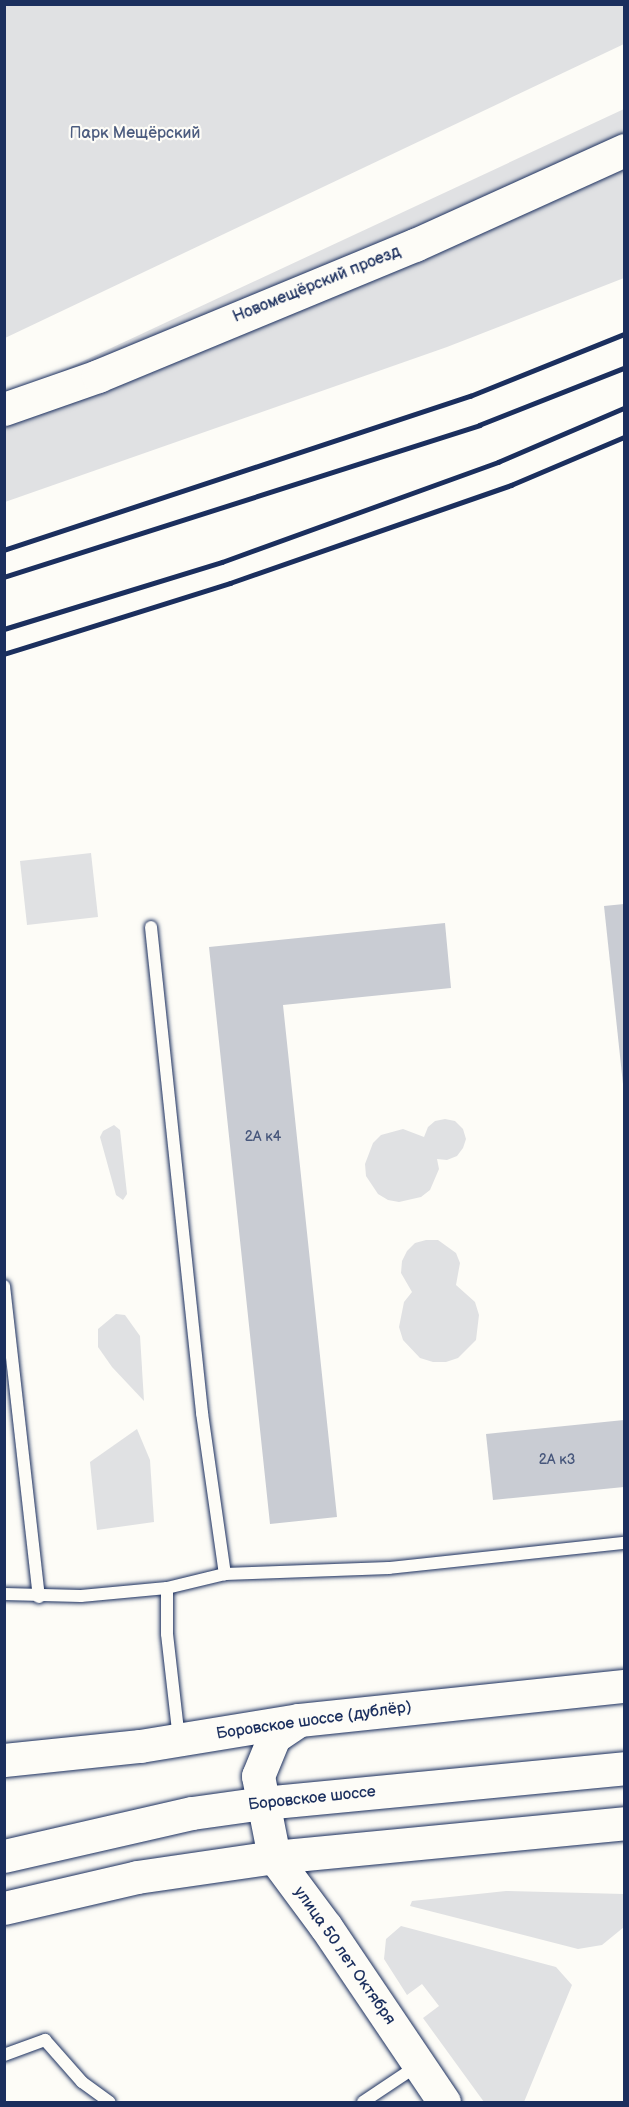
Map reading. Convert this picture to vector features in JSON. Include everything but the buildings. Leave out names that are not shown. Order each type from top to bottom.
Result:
[{"type":"street","name":"Новомещёрский проезд","points":[[4,409],[98,376],[416,245],[624,150]]},
{"type":"street","name":"Боровское шоссе (дублёр)","points":[[4,1760],[179,1740],[299,1720],[624,1686]]},
{"type":"street","name":"улица 50 лет Октября","points":[[299,1720],[274,1737],[258,1776],[274,1857],[326,1927],[444,2103]]},
{"type":"street","name":"Боровское шоссе","points":[[4,1856],[192,1813],[263,1803],[624,1768]]},
{"type":"street","points":[[4,1908],[137,1877],[274,1857],[624,1823]]},
{"type":"lane","points":[[151,927],[202,1413],[225,1574]]},
{"type":"lane","points":[[4,1286],[39,1597]]},
{"type":"lane","points":[[4,1594],[39,1597],[166,1588],[225,1574],[389,1568],[624,1543]]},
{"type":"lane","points":[[166,1588],[167,1634],[179,1740]]},
{"type":"lane","points":[[4,2055],[45,2040],[82,2082],[110,2103]]},
{"type":"lane","points":[[363,2103],[418,2065]]},
{"type":"green space","name":"Парк Мещёрский","points":[[5,4],[624,5],[624,44],[5,338]]},
{"type":"green space","points":[[624,109],[624,278],[447,347],[5,502],[4,398]]},
{"type":"green space","points":[[91,853],[98,917],[27,925],[20,861]]},
{"type":"green space","points":[[445,1119],[455,1121],[463,1129],[466,1139],[457,1156],[447,1160],[437,1159],[439,1169],[430,1190],[421,1197],[399,1202],[388,1200],[378,1194],[366,1176],[365,1164],[373,1143],[381,1135],[403,1129],[424,1137],[428,1127],[435,1121]]},
{"type":"green space","points":[[114,1125],[120,1130],[127,1194],[123,1200],[116,1195],[100,1137],[103,1131]]},
{"type":"green space","points":[[438,1240],[456,1253],[460,1263],[456,1285],[475,1302],[479,1315],[476,1340],[458,1358],[446,1362],[433,1362],[420,1358],[403,1340],[399,1327],[404,1302],[412,1292],[401,1273],[402,1261],[407,1251],[415,1243]]},
{"type":"green space","points":[[116,1314],[125,1315],[140,1336],[144,1401],[112,1367],[98,1347],[98,1329]]},
{"type":"green space","points":[[137,1429],[150,1460],[154,1522],[97,1530],[90,1462]]},
{"type":"green space","points":[[506,1891],[624,1894],[624,1927],[602,1945],[578,1949],[410,1906],[412,1901]]},
{"type":"green space","points":[[401,1926],[556,1967],[572,1985],[524,2102],[484,2102],[423,2018],[439,2006],[422,1984],[407,1995],[384,1959],[386,1939]]},
{"type":"railway","points":[[4,550],[470,396],[624,334]]},
{"type":"railway","points":[[4,577],[479,425],[624,368]]},
{"type":"railway","points":[[4,629],[222,562],[498,462],[624,408]]},
{"type":"railway","points":[[4,654],[230,583],[511,485],[624,437]]}]
